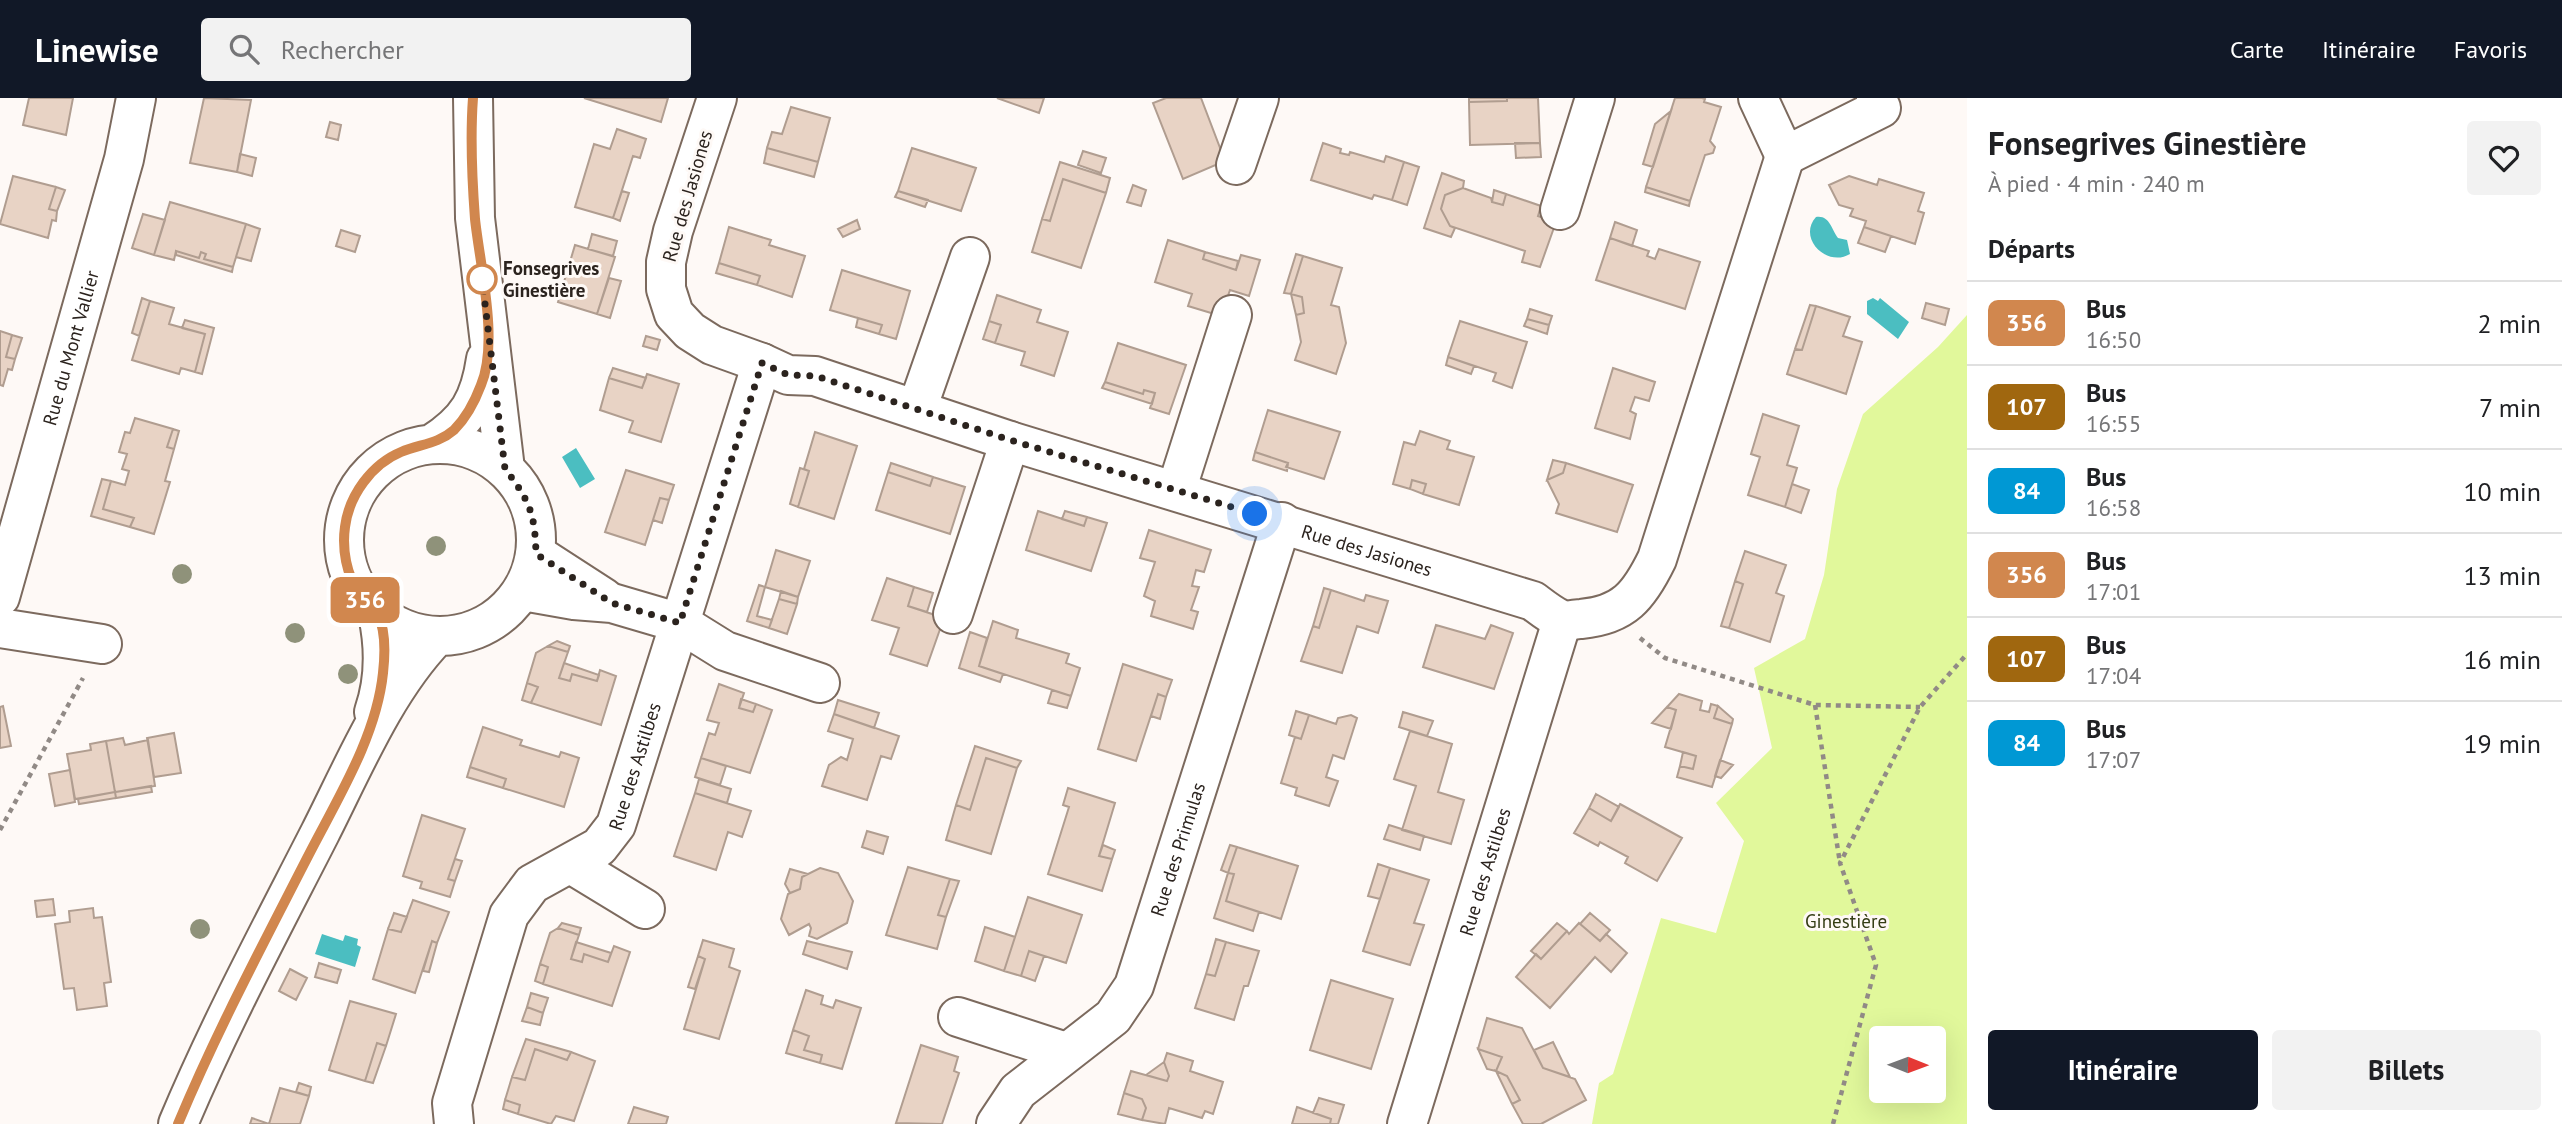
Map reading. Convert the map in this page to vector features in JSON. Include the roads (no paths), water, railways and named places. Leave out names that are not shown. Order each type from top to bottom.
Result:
[{"type":"street","name":"Rue du Mont Vallier","points":[[0,597],[124,159],[136,98]]},
{"type":"street","points":[[473,98],[475,218],[505,469]]},
{"type":"street","name":"Rue des Jasiones","points":[[717,98],[673,231],[666,262],[666,289],[674,314],[690,331],[712,345],[788,375],[816,376],[1010,440],[1533,601],[1562,621]]},
{"type":"street","points":[[1236,165],[1259,98]]},
{"type":"street","points":[[1560,210],[1595,98]]},
{"type":"street","points":[[1562,621],[1588,618],[1629,603],[1644,587],[1657,559],[1785,156],[1758,98]]},
{"type":"street","points":[[1785,156],[1885,101]]},
{"type":"street","points":[[917,408],[970,257]]},
{"type":"street","points":[[1176,491],[1232,315]]},
{"type":"street","points":[[432,444],[455,429],[470,408],[483,382],[489,343]]},
{"type":"street","name":"Rue des Astilbes","points":[[454,1124],[452,1102],[509,915],[532,884],[599,847],[616,825],[762,363]]},
{"type":"street","points":[[953,614],[1010,440]]},
{"type":"street","points":[[432,444],[459,445],[484,453],[505,469],[525,493],[536,523],[536,554],[531,573],[523,591],[507,611],[486,626],[462,635],[436,638],[405,631],[378,615],[357,590],[345,559],[345,527],[354,496],[374,470],[401,452],[432,444]]},
{"type":"street","name":"Rue des Primulas","points":[[996,1124],[1018,1091],[1113,1017],[1134,986],[1282,522]]},
{"type":"street","points":[[536,554],[612,603]]},
{"type":"street","points":[[523,591],[574,600],[612,603],[680,623],[725,651],[820,683]]},
{"type":"street","points":[[358,758],[376,707],[383,673],[384,641],[378,615]]},
{"type":"street","name":"Rue des Astilbes","points":[[1408,1124],[1562,621]]},
{"type":"street","points":[[0,628],[102,643]]},
{"type":"street","points":[[178,1124],[238,992],[358,758],[399,685],[421,653],[436,638]]},
{"type":"street","points":[[571,864],[645,909]]},
{"type":"street","points":[[958,1017],[1066,1052]]},
{"type":"water","points":[[1816,217],[1824,218],[1838,238],[1847,240],[1850,254],[1832,257],[1817,249],[1810,234]]},
{"type":"water","points":[[1873,298],[1878,301],[1880,298],[1909,322],[1898,339],[1867,314],[1867,301]]},
{"type":"water","points":[[576,448],[595,479],[580,488],[562,457]]},
{"type":"water","points":[[322,934],[343,941],[345,935],[358,939],[357,945],[361,947],[355,967],[315,954]]},
{"type":"place","name":"Fonsegrives Ginestière","points":[[482,279]]},
{"type":"park label","name":"Ginestière","points":[[1846,921]]}]
